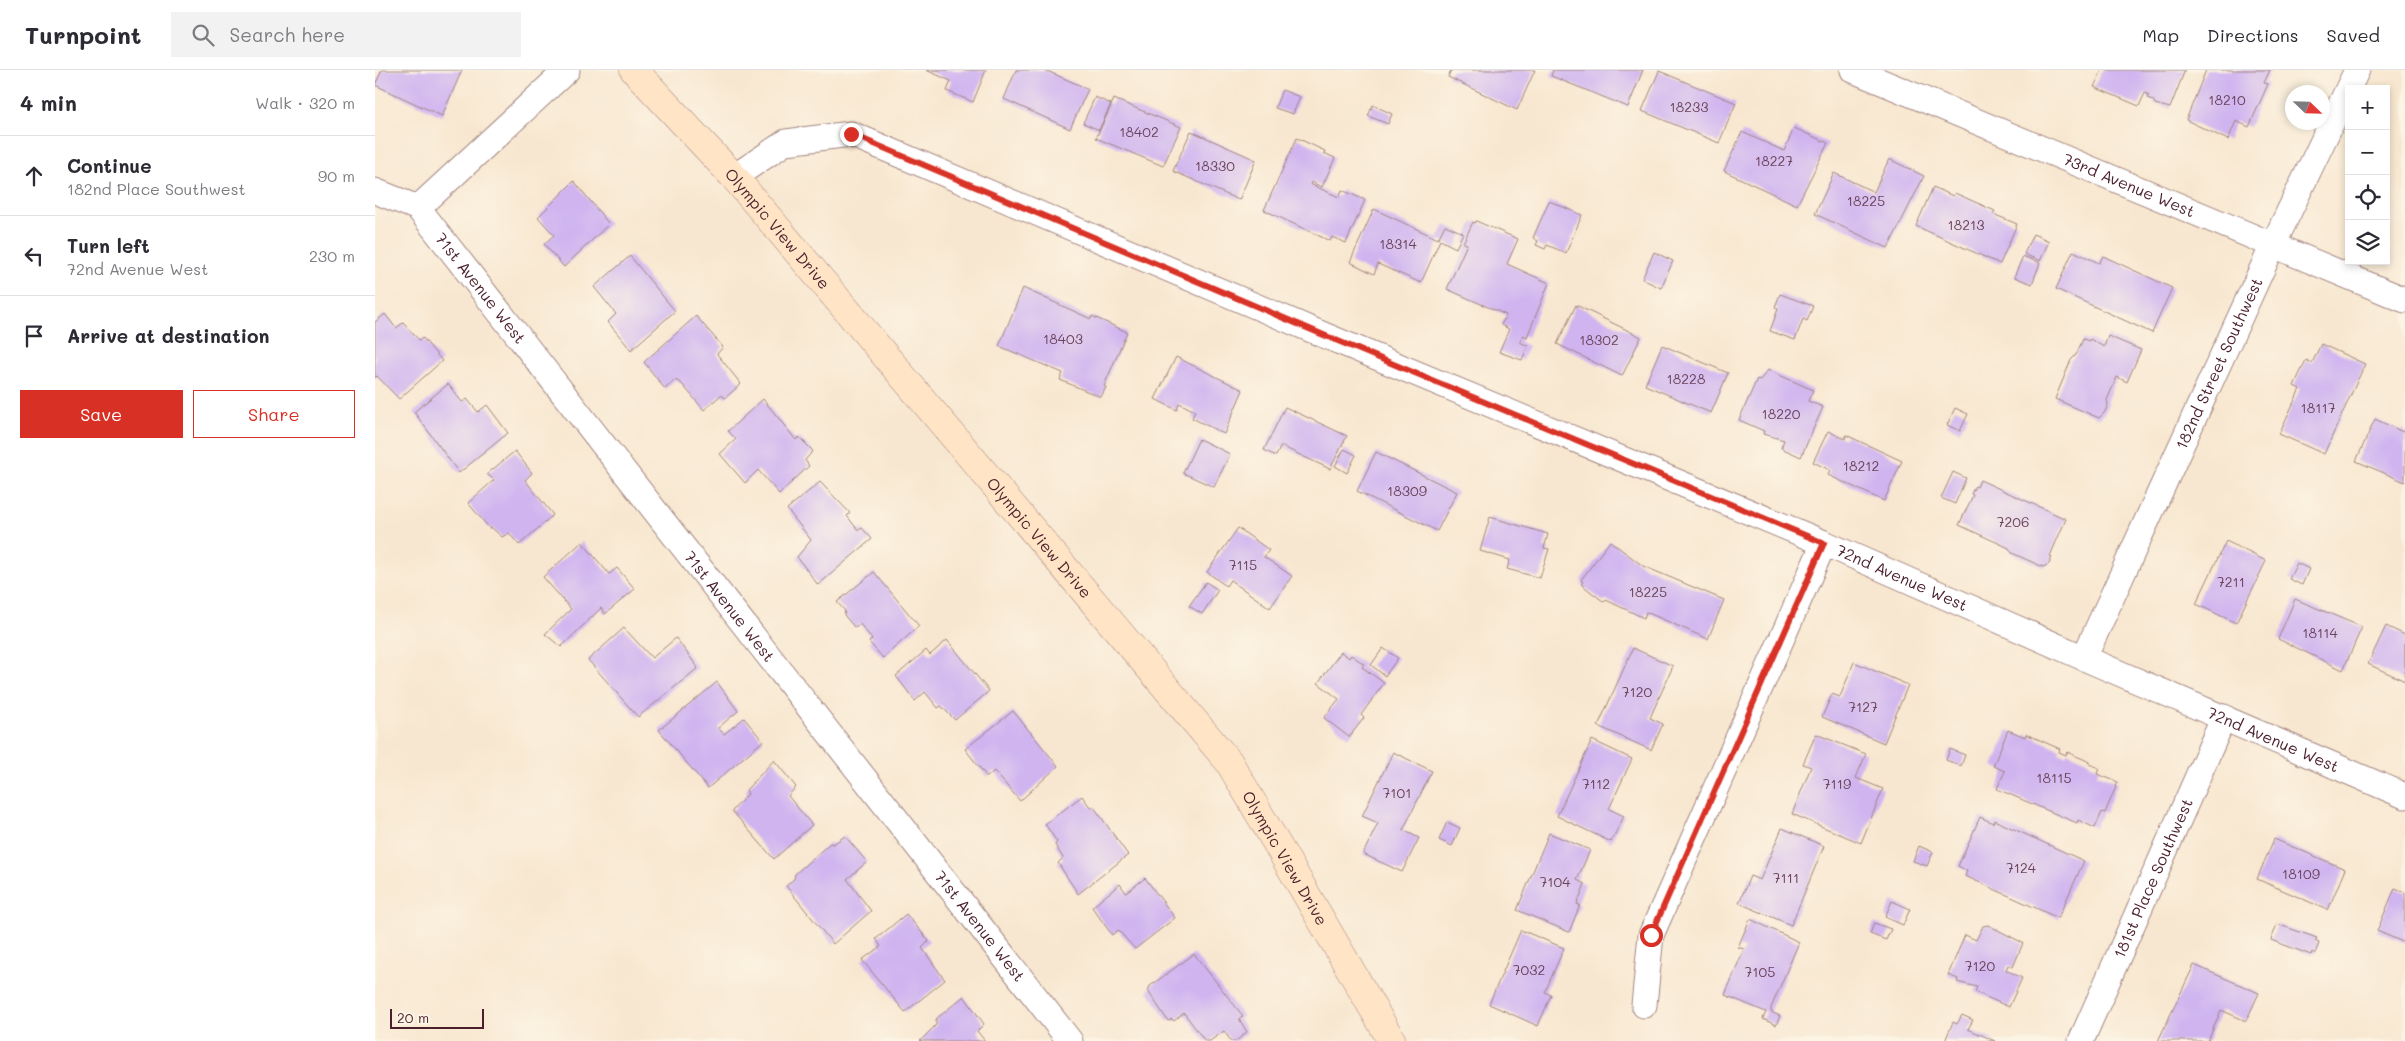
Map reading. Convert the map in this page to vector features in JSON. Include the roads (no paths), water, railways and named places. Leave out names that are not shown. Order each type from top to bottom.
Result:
[{"type":"main road","name":"Olympic View Drive","points":[[635,70],[734,177],[1229,762],[1392,1041]]},
{"type":"street","points":[[418,208],[567,70]]},
{"type":"street","name":"73rd Avenue West","points":[[1853,70],[2405,300]]},
{"type":"street","name":"182nd Street Southwest","points":[[2083,658],[2273,245],[2357,70]]},
{"type":"street","name":"72nd Avenue West","points":[[734,177],[786,142],[851,134],[1326,336],[1824,543],[2083,658],[2405,796]]},
{"type":"street","name":"71st Avenue West","points":[[375,190],[418,208],[1070,1041]]},
{"type":"street","points":[[1644,1005],[1651,935],[1824,543]]},
{"type":"street","name":"181st Place Southwest","points":[[2081,1041],[2223,717]]}]
